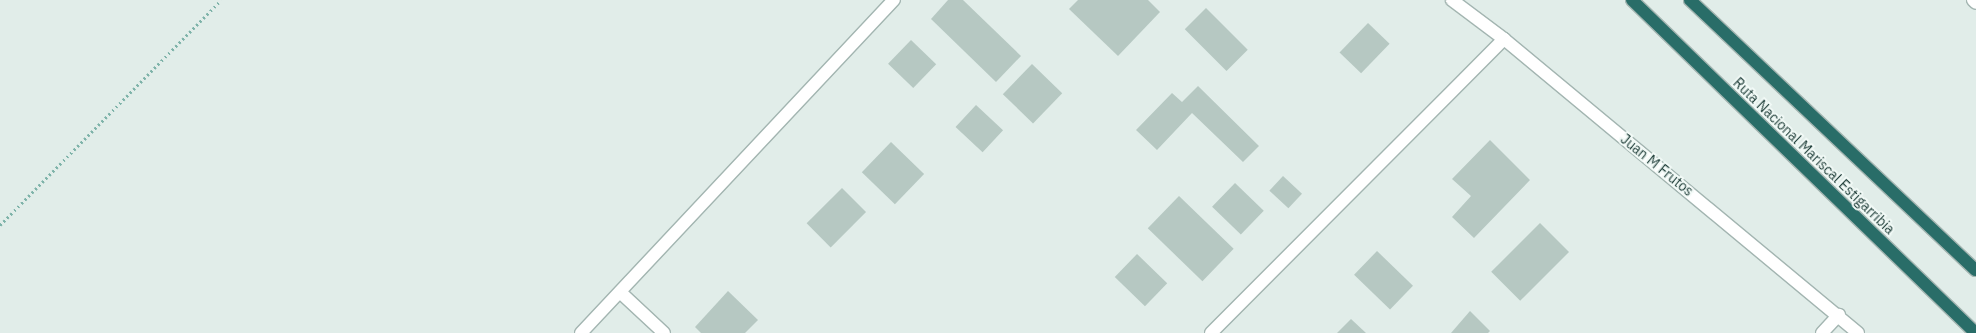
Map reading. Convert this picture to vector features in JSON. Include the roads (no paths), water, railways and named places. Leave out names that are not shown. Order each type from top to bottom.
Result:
[{"type":"highway","name":"Ruta Nacional Mariscal Estigarribia","points":[[1632,0],[1976,333]]},
{"type":"highway","name":"Ruta Nacional Mariscal Estigarribia","points":[[1690,0],[1976,270]]},
{"type":"street","points":[[581,333],[894,0]]},
{"type":"street","name":"Juan M Frutos","points":[[1452,0],[1504,39],[1839,315],[1858,333]]},
{"type":"street","points":[[1211,333],[1504,39]]},
{"type":"street","points":[[620,292],[664,333]]},
{"type":"street","points":[[1822,333],[1839,315]]}]
